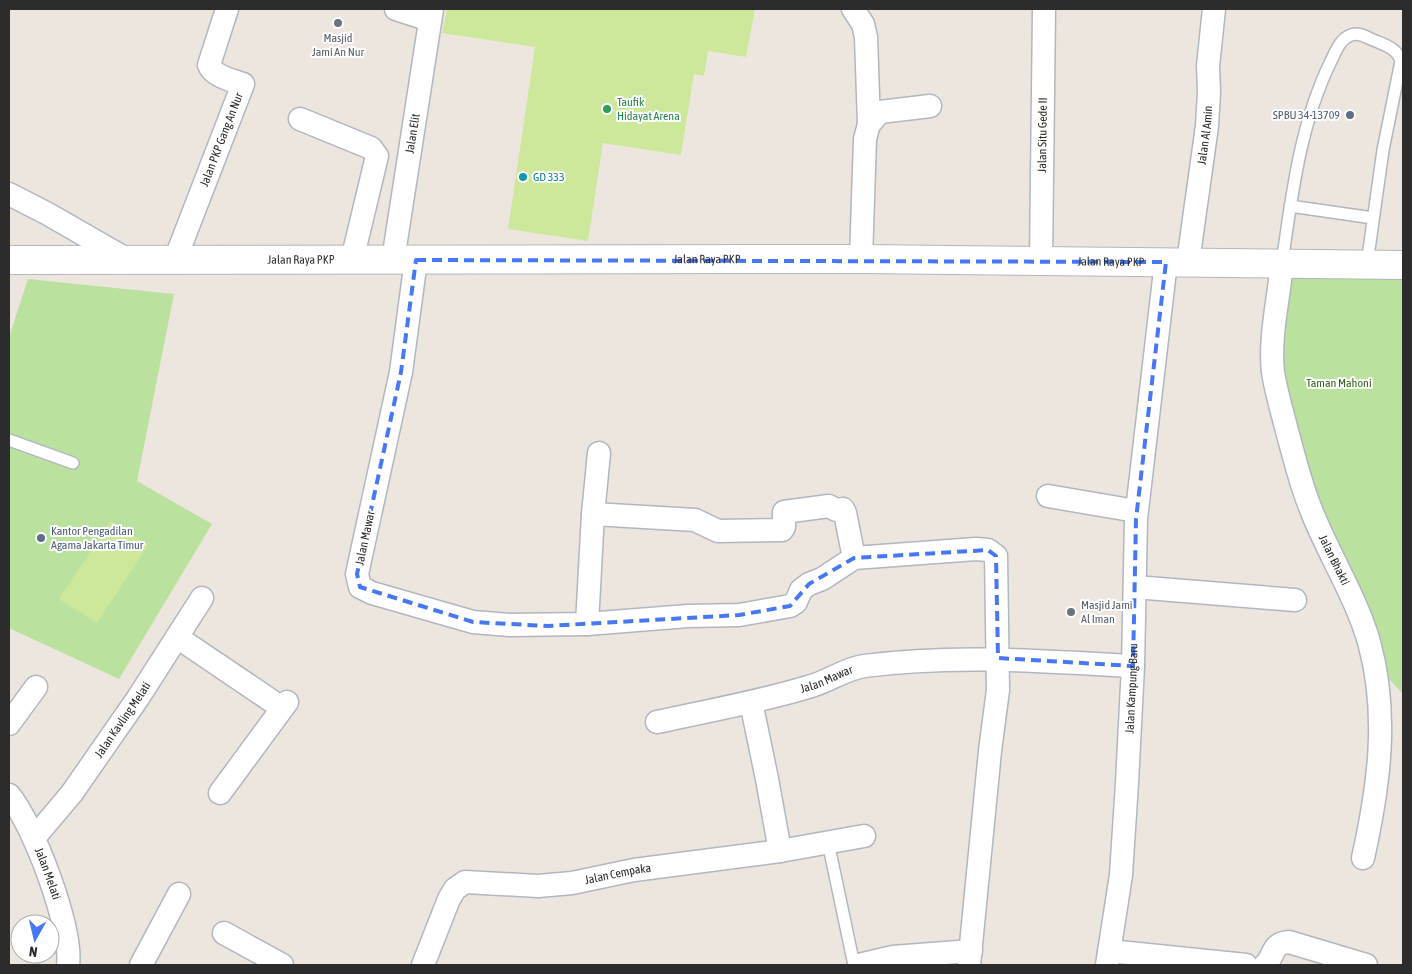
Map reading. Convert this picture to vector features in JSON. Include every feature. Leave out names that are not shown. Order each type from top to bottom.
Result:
[{"type":"street","name":"Jalan PKP Gang An Nur","points":[[175,260],[243,84],[219,75],[211,70],[209,65],[226,9]]},
{"type":"street","points":[[396,9],[431,14]]},
{"type":"street","points":[[853,9],[863,24],[866,37],[869,124],[865,139],[860,259]]},
{"type":"street","name":"Jalan Situ Gede II","points":[[1042,261],[1044,9]]},
{"type":"street","name":"Jalan Al Amin","points":[[1177,262],[1207,126],[1208,66],[1214,9]]},
{"type":"street","name":"Jalan Elit","points":[[405,260],[431,14]]},
{"type":"street","points":[[869,124],[880,112],[930,106]]},
{"type":"street","points":[[300,120],[371,148],[377,156],[352,260]]},
{"type":"street","points":[[9,194],[128,260]]},
{"type":"street","name":"Jalan Raya PKP","points":[[9,260],[860,259],[1403,265]]},
{"type":"street","name":"Jalan Mawar","points":[[405,260],[401,372],[357,574],[360,587],[372,593],[473,622],[510,625],[588,624],[688,616],[739,615],[790,606],[796,602],[801,590],[833,573],[854,558]]},
{"type":"street","name":"Jalan Kampung Baru","points":[[1108,958],[1121,874],[1129,748],[1133,666],[1136,511],[1177,262]]},
{"type":"street","name":"Jalan Bhakti","points":[[1282,263],[1273,345],[1273,372],[1310,507],[1354,601],[1369,642],[1381,712],[1380,751],[1374,807],[1363,858]]},
{"type":"street","points":[[588,624],[593,514],[599,453]]},
{"type":"street","points":[[1048,496],[1136,511]]},
{"type":"street","points":[[593,514],[695,520],[718,531],[782,530],[784,526],[784,512],[830,506],[833,510],[842,510],[845,513],[854,558],[957,550],[988,550],[996,556],[998,690],[990,751],[970,958],[893,957],[859,965]]},
{"type":"street","points":[[1135,587],[1295,600]]},
{"type":"street","name":"Jalan Kavling Melati","points":[[34,838],[77,785],[138,698],[202,598]]},
{"type":"street","points":[[177,637],[285,705],[220,793]]},
{"type":"street","name":"Jalan Mawar","points":[[657,722],[751,702],[809,687],[862,666],[938,659],[998,658],[1133,666]]},
{"type":"street","points":[[9,724],[36,687]]},
{"type":"street","points":[[751,702],[780,851]]},
{"type":"street","name":"Jalan Melati","points":[[9,795],[34,838],[61,913],[73,962]]},
{"type":"street","name":"Jalan Cempaka","points":[[423,965],[449,899],[455,889],[465,882],[538,886],[572,883],[634,870],[780,851],[864,836]]},
{"type":"street","points":[[141,965],[179,894]]},
{"type":"street","points":[[224,933],[282,965]]},
{"type":"street","points":[[1265,965],[1270,961],[1277,945],[1281,942],[1288,942],[1366,965]]},
{"type":"street","points":[[1108,958],[1246,965]]},
{"type":"lane","points":[[1282,263],[1290,206],[1306,126],[1325,72],[1341,41],[1358,33],[1392,48],[1399,54],[1402,61],[1383,150],[1367,264]]},
{"type":"lane","points":[[1290,206],[1373,218]]},
{"type":"lane","points":[[9,440],[73,463]]},
{"type":"lane","points":[[828,842],[854,965]]},
{"type":"highlighted area","points":[[416,260],[1166,262],[1136,519],[1133,666],[998,658],[996,556],[988,550],[854,558],[809,584],[790,606],[739,615],[547,626],[473,622],[360,587],[357,574],[401,372]]},
{"type":"green space","name":"Taufik Hidayat Arena","points":[[447,9],[755,9],[746,57],[708,51],[704,76],[694,74],[681,155],[603,143],[588,241],[508,229],[535,47],[442,33]]},
{"type":"green space","name":"Taman Mahoni","points":[[1278,274],[1403,275],[1403,694],[1376,665],[1272,418]]},
{"type":"green space","points":[[28,279],[174,294],[137,481],[212,524],[119,679],[9,628],[9,337]]},
{"type":"green space","points":[[111,521],[148,545],[97,623],[59,599]]},
{"type":"place","name":"Masjid Jami An Nur","points":[[338,23]]},
{"type":"place","name":"Taufik Hidayat Arena","points":[[607,109]]},
{"type":"place","name":"SPBU 34-13709","points":[[1350,115]]},
{"type":"place","name":"GD 333","points":[[523,177]]},
{"type":"place","name":"Kantor Pengadilan Agama Jakarta Timur","points":[[41,538]]},
{"type":"place","name":"Masjid Jami Al Iman","points":[[1071,612]]}]
